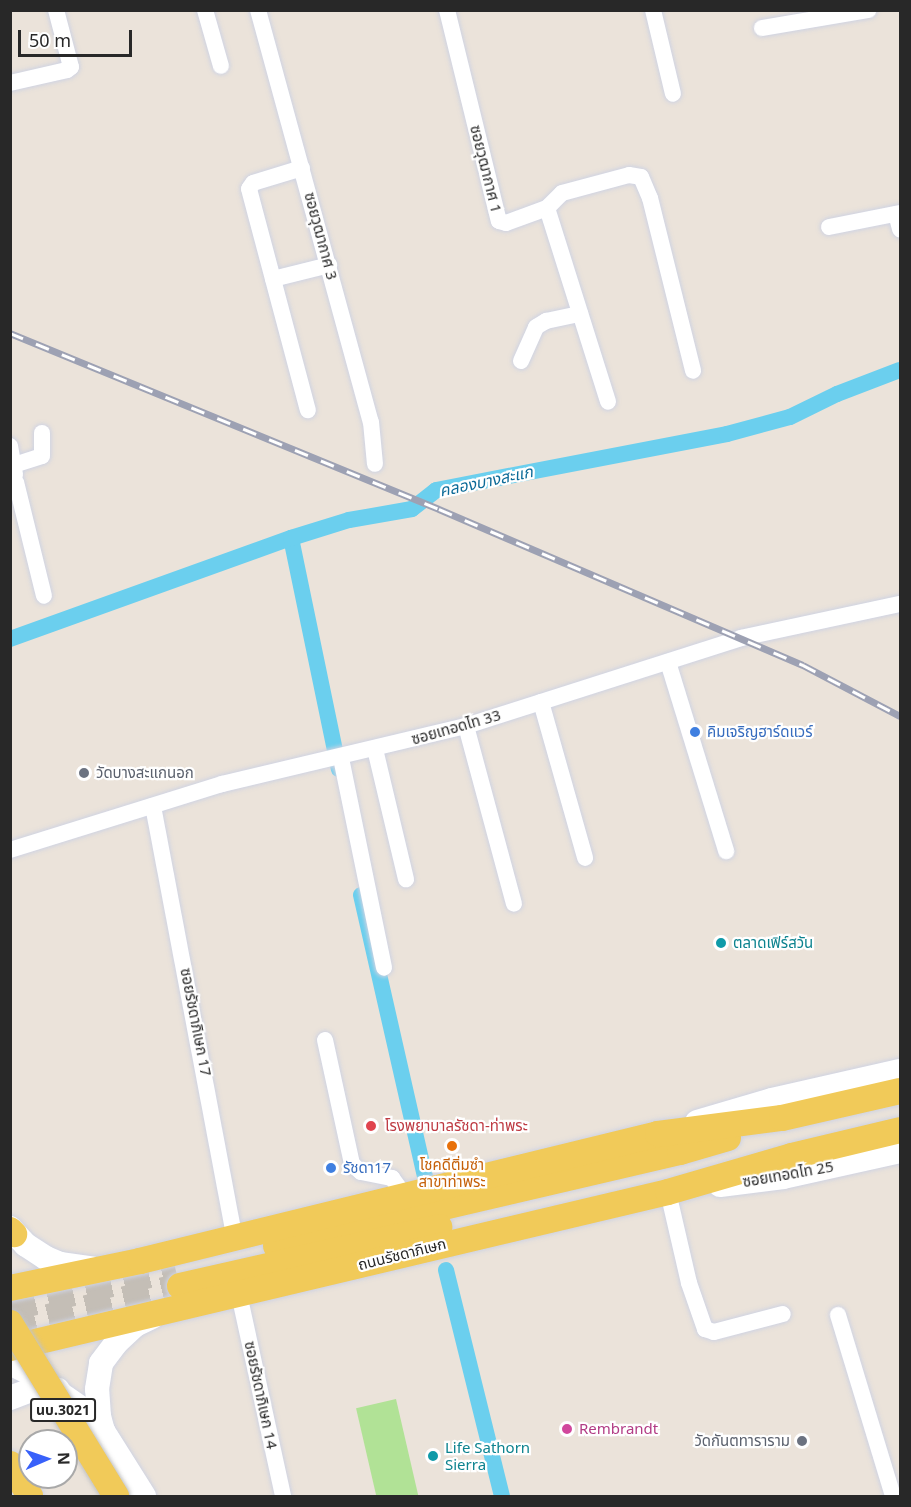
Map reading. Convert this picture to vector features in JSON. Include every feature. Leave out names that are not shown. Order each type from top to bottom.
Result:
[{"type":"main road","points":[[658,1134],[772,1100],[900,1071]]},
{"type":"main road","name":"ถนนรัชดาภิเษก","points":[[792,1156],[748,1160],[685,1171],[178,1278],[680,1152],[782,1118],[900,1090]]},
{"type":"main road","name":"ถนนรัชดาภิเษก","points":[[10,1288],[235,1238],[658,1134],[782,1118]]},
{"type":"main road","name":"ถนนรัชดาภิเษก","points":[[10,1348],[671,1191],[792,1156],[900,1130]]},
{"type":"main road","name":"ซอยเทอดไท 25","points":[[671,1191],[783,1177],[900,1151]]},
{"type":"main road","points":[[12,1231],[46,1258],[60,1264],[94,1269]]},
{"type":"main road","points":[[103,1431],[99,1416],[97,1389],[101,1363],[117,1342],[135,1325],[168,1310]]},
{"type":"main road","name":"นบ.3021","points":[[10,1323],[116,1497]]},
{"type":"main road","points":[[10,1363],[64,1395]]},
{"type":"main road","points":[[10,1398],[34,1389],[64,1395]]},
{"type":"main road","name":"นบ.3021","points":[[64,1395],[103,1431],[144,1497]]},
{"type":"main road","points":[[10,1464],[30,1497]]},
{"type":"street","points":[[10,82],[71,67],[56,10]]},
{"type":"street","points":[[205,10],[221,66]]},
{"type":"street","name":"ซอยวุฒากาศ 3","points":[[258,10],[330,265],[373,429],[375,464]]},
{"type":"street","name":"ซอยวุฒากาศ 1","points":[[447,10],[499,221],[506,223],[547,208]]},
{"type":"street","points":[[653,10],[673,94]]},
{"type":"street","points":[[762,28],[868,10]]},
{"type":"street","points":[[302,168],[250,186],[308,410]]},
{"type":"street","points":[[608,402],[547,208],[562,193],[629,175],[641,177],[650,198],[693,371]]},
{"type":"street","points":[[829,228],[899,219]]},
{"type":"street","points":[[273,279],[330,265]]},
{"type":"street","points":[[521,361],[536,327],[546,321],[580,314]]},
{"type":"street","points":[[14,465],[42,456],[42,432]]},
{"type":"street","points":[[10,446],[14,465],[13,482],[44,596]]},
{"type":"street","name":"ซอยเทอดไท 33","points":[[10,850],[222,784],[337,759],[466,726],[741,639],[900,604]]},
{"type":"street","points":[[668,662],[726,851]]},
{"type":"street","points":[[542,702],[585,858]]},
{"type":"street","points":[[466,726],[514,904]]},
{"type":"street","points":[[375,749],[406,879]]},
{"type":"street","points":[[337,759],[384,968]]},
{"type":"street","name":"ซอยรัชดาภิเษก 17","points":[[153,806],[235,1238]]},
{"type":"street","points":[[325,1040],[352,1164],[361,1172],[392,1178],[405,1196]]},
{"type":"street","points":[[671,1191],[689,1282],[705,1329],[714,1332],[783,1314]]},
{"type":"street","name":"ซอยรัชดาภิเษก 14","points":[[239,1294],[283,1497]]},
{"type":"street","points":[[838,1315],[893,1497]]},
{"type":"green space","points":[[396,1399],[418,1495],[376,1496],[356,1408]]},
{"type":"waterway","name":"คลองบางสะแก","points":[[10,639],[291,538],[349,520],[412,509],[436,490],[727,434],[790,417],[837,394],[900,370]]},
{"type":"waterway","points":[[291,538],[339,769]]},
{"type":"waterway","points":[[361,895],[425,1177]]},
{"type":"waterway","points":[[446,1270],[502,1496]]},
{"type":"tunnel","points":[[10,1308],[175,1269]]},
{"type":"tunnel","points":[[10,1326],[180,1286]]},
{"type":"railway","points":[[10,333],[439,509],[803,665],[900,716]]},
{"type":"place","name":"คิมเจริญฮาร์ดแวร์","points":[[695,732]]},
{"type":"place","name":"วัดบางสะแกนอก","points":[[84,773]]},
{"type":"place","name":"ตลาดเฟิร์สวัน","points":[[721,943]]},
{"type":"place","name":"โรงพยาบาลรัชดา-ท่าพระ","points":[[371,1126]]},
{"type":"place","name":"โชคดีติ่มซำ สาขาท่าพระ","points":[[452,1146]]},
{"type":"place","name":"รัชดา17","points":[[331,1168]]},
{"type":"place","name":"Rembrandt","points":[[567,1429]]},
{"type":"place","name":"วัดกันตทาราราม","points":[[802,1441]]},
{"type":"place","name":"Life Sathorn Sierra","points":[[433,1456]]}]
